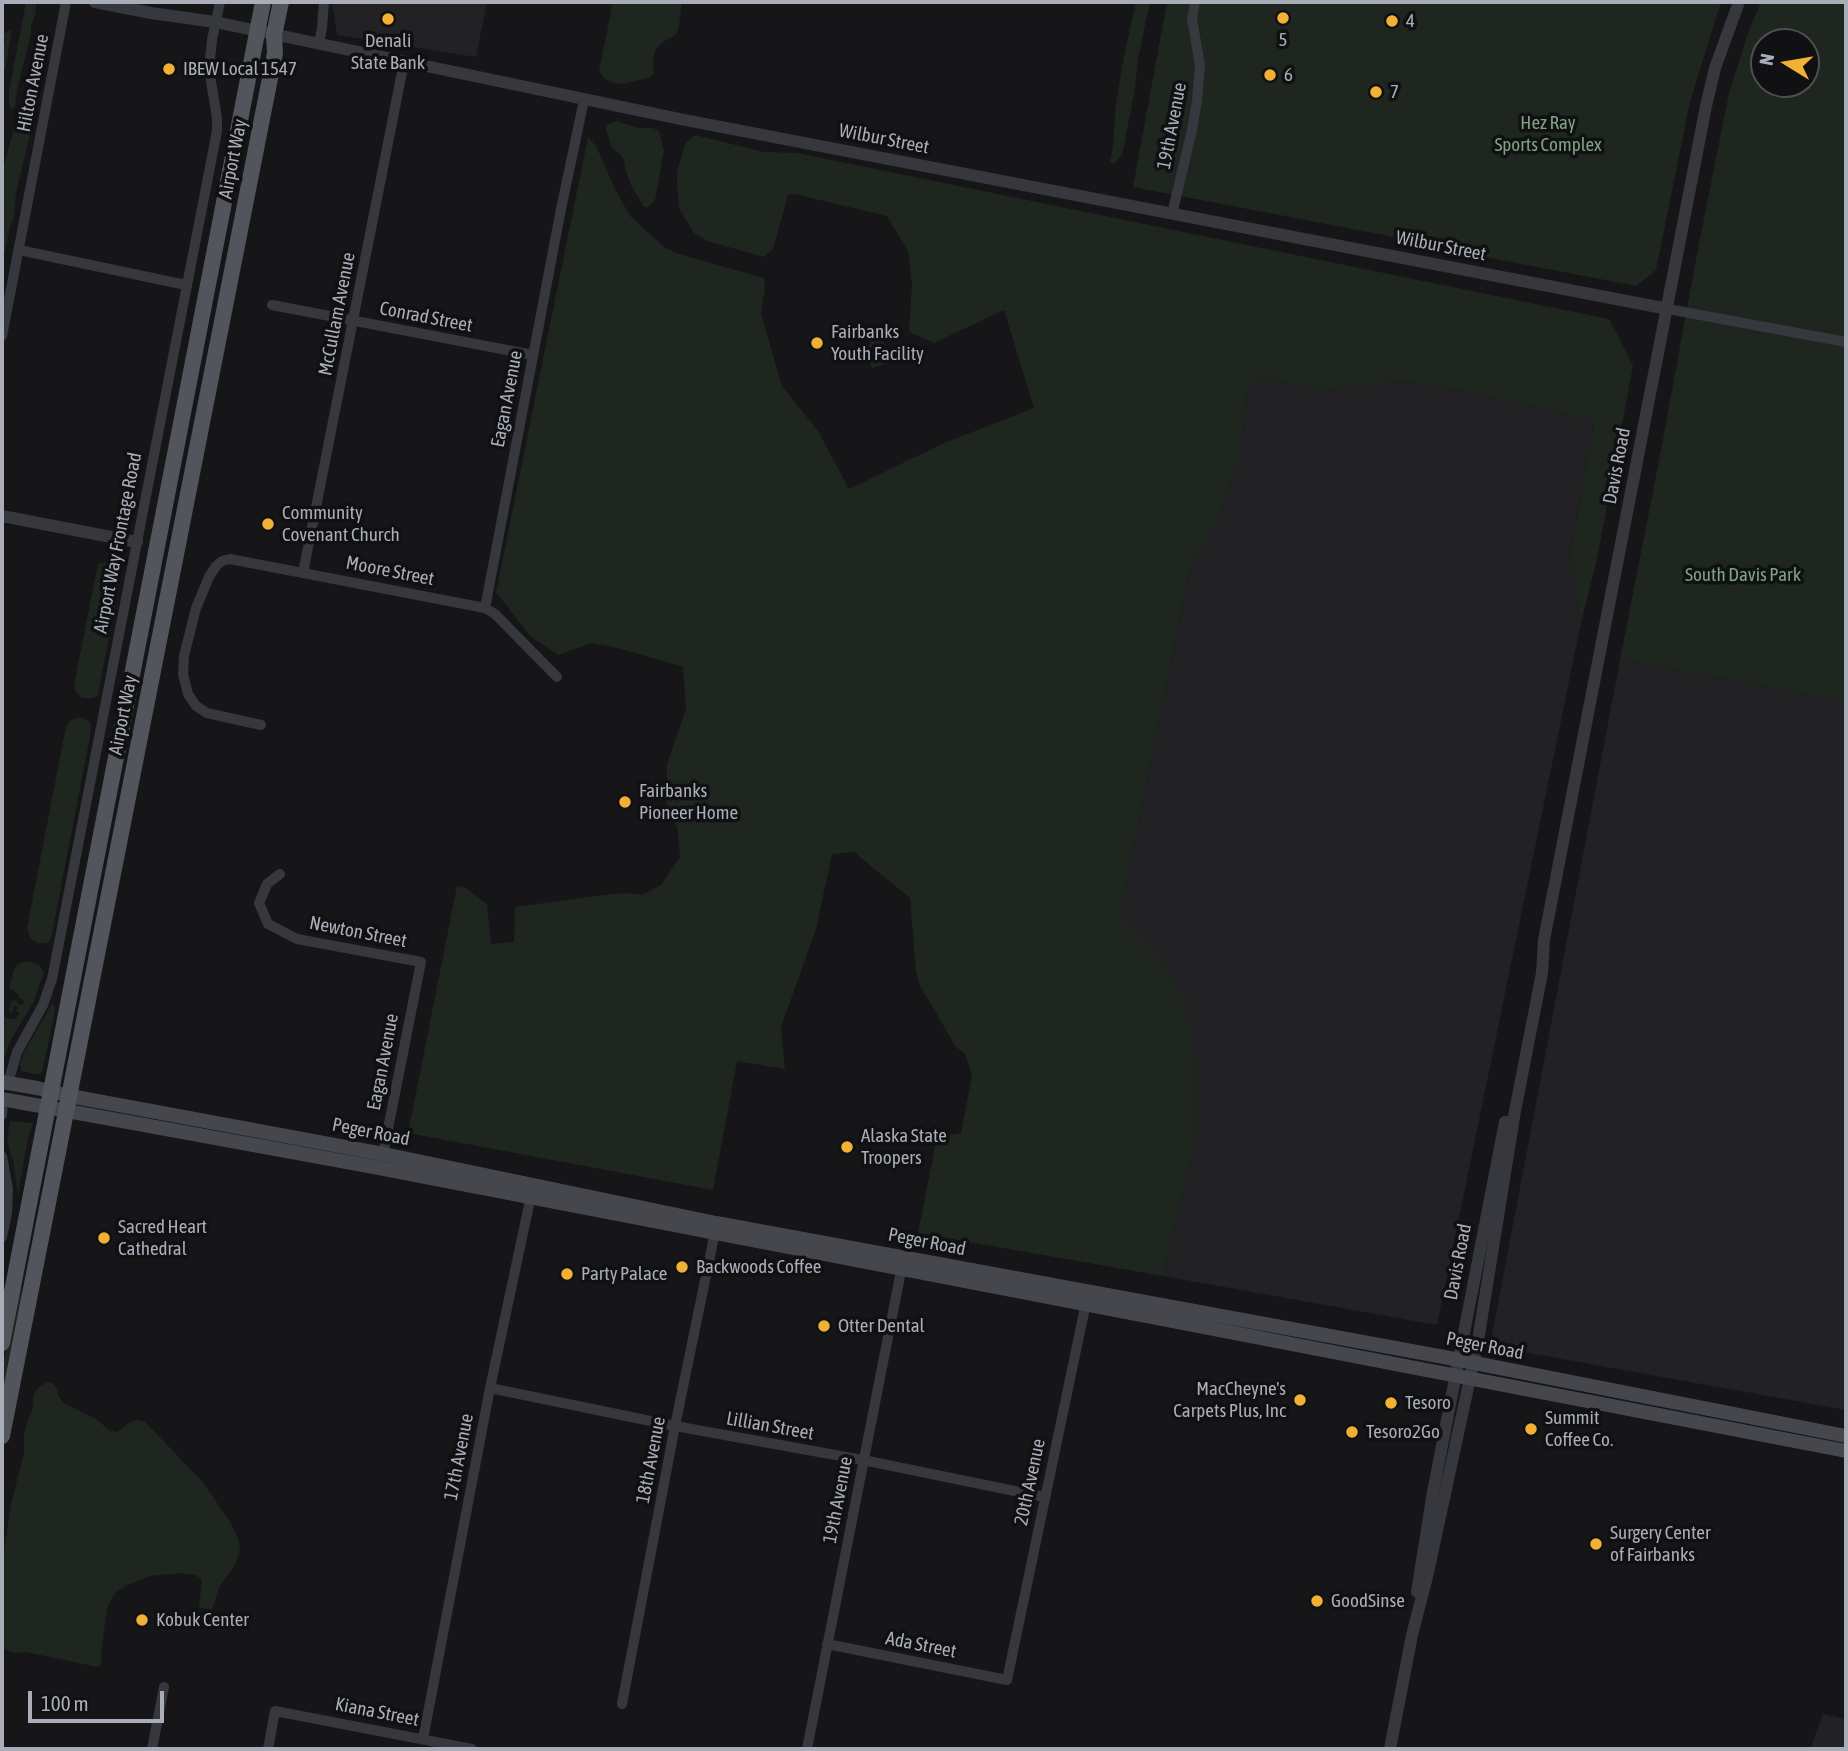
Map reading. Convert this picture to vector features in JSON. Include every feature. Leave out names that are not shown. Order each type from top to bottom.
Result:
[{"type":"main road","name":"Airport Way","points":[[2,1343],[263,2]]},
{"type":"main road","name":"Airport Way","points":[[2,1436],[275,53],[274,35],[281,2]]},
{"type":"main road","name":"Peger Road","points":[[5,1082],[51,1091],[68,1104]]},
{"type":"main road","name":"Peger Road","points":[[3,1099],[48,1109],[68,1104],[381,1161],[715,1228],[1465,1370],[1846,1436]]},
{"type":"main road","name":"Peger Road","points":[[1465,1370],[1846,1451]]},
{"type":"street","name":"Hilton Avenue","points":[[2,336],[66,2]]},
{"type":"street","name":"Wilbur Street","points":[[95,2],[215,22],[584,100],[1668,309]]},
{"type":"street","name":"Airport Way Frontage Road","points":[[5,1082],[17,1052],[43,1006],[52,979],[217,131],[209,69],[220,2]]},
{"type":"street","points":[[319,43],[324,2]]},
{"type":"street","name":"19th Avenue","points":[[1172,214],[1197,101],[1200,65],[1192,19],[1195,2]]},
{"type":"street","name":"Davis Road","points":[[1390,1749],[1412,1635],[1419,1576],[1465,1370],[1542,973],[1544,940],[1706,106],[1715,68],[1739,2]]},
{"type":"street","name":"McCullam Avenue","points":[[303,573],[404,62]]},
{"type":"street","name":"Eagan Avenue","points":[[485,608],[584,100]]},
{"type":"street","points":[[19,250],[186,285]]},
{"type":"street","name":"Conrad Street","points":[[272,305],[533,355]]},
{"type":"street","points":[[1668,309],[1846,342]]},
{"type":"street","points":[[2,516],[137,542]]},
{"type":"street","name":"Moore Street","points":[[261,725],[207,713],[196,706],[188,694],[183,674],[184,656],[196,608],[209,577],[222,561],[230,559],[485,608]]},
{"type":"street","points":[[485,608],[495,614],[557,677]]},
{"type":"street","name":"Newton Street","points":[[280,874],[267,884],[259,903],[268,924],[297,939],[421,962]]},
{"type":"street","name":"Eagan Avenue","points":[[381,1161],[421,962]]},
{"type":"street","points":[[2,1115],[3,1099]]},
{"type":"street","points":[[2,1156],[8,1203],[2,1237]]},
{"type":"street","name":"17th Avenue","points":[[423,1738],[490,1388],[533,1191]]},
{"type":"street","name":"18th Avenue","points":[[622,1704],[715,1228]]},
{"type":"street","name":"19th Avenue","points":[[807,1749],[903,1263]]},
{"type":"street","name":"20th Avenue","points":[[1007,1680],[1087,1298]]},
{"type":"street","name":"Lillian Street","points":[[490,1388],[1045,1497]]},
{"type":"street","name":"Ada Street","points":[[827,1644],[1007,1680]]},
{"type":"street","points":[[152,1749],[164,1688]]},
{"type":"street","name":"Kiana Street","points":[[268,1749],[275,1711],[472,1749]]},
{"type":"shaded area","points":[[332,2],[487,2],[476,57],[337,35]]},
{"type":"shaded area","points":[[1265,379],[1327,390],[1396,381],[1464,391],[1594,421],[1570,555],[1581,623],[1437,1325],[1163,1276],[1196,1141],[1119,918],[1191,563],[1211,536],[1240,459],[1248,384]]},
{"type":"shaded area","points":[[1620,660],[1846,702],[1846,1410],[1490,1346]]},
{"type":"shaded area","points":[[1823,1714],[1846,1719],[1846,1749],[1810,1749]]},
{"type":"green space","points":[[26,2],[36,4],[35,16],[15,105],[11,109],[9,91]]},
{"type":"green space","points":[[610,2],[682,2],[676,35],[661,43],[655,51],[654,74],[648,78],[622,84],[605,79],[599,72],[612,6]]},
{"type":"green space","points":[[1136,2],[1150,2],[1122,155],[1114,164],[1110,161],[1116,103]]},
{"type":"green space","name":"Hez Ray Sports Complex","points":[[1167,2],[1721,2],[1690,102],[1656,270],[1636,286],[1133,187]]},
{"type":"green space","name":"South Davis Park","points":[[1761,2],[1846,2],[1846,702],[1620,660],[1729,93],[1749,30]]},
{"type":"green space","points":[[12,29],[5,70],[2,69],[4,34]]},
{"type":"green space","points":[[20,105],[28,108],[36,105],[36,110],[2,265],[3,170]]},
{"type":"green space","points":[[616,121],[659,131],[664,151],[655,200],[648,207],[644,207],[631,185],[621,155],[612,148],[606,130],[607,125]]},
{"type":"green space","points":[[695,135],[764,152],[797,153],[1609,319],[1633,365],[1597,559],[1581,623],[1570,556],[1594,421],[1464,391],[1397,381],[1327,390],[1265,379],[1248,385],[1240,459],[1211,536],[1191,563],[1119,918],[1161,959],[1185,1003],[1196,1059],[1196,1141],[1163,1276],[918,1233],[937,1137],[961,1133],[972,1075],[965,1054],[956,1047],[919,984],[910,898],[854,852],[832,854],[816,929],[781,1027],[785,1069],[737,1061],[713,1190],[408,1133],[457,886],[466,888],[487,904],[491,944],[514,942],[515,907],[625,893],[642,895],[661,885],[680,857],[677,827],[667,809],[667,764],[686,709],[683,667],[592,643],[558,655],[529,635],[496,592],[588,137],[596,146],[630,216],[664,247],[679,254],[764,278],[761,314],[782,386],[818,431],[849,489],[944,443],[1034,408],[1004,310],[934,343],[909,332],[912,284],[908,251],[887,216],[794,194],[788,195],[773,249],[764,257],[707,241],[694,233],[679,208],[677,171],[685,144]]},
{"type":"green space","points":[[873,340],[883,340],[891,362],[872,368],[864,346],[871,344]]},
{"type":"green space","points":[[120,556],[121,575],[98,695],[82,698],[74,685],[98,564]]},
{"type":"green space","points":[[80,717],[90,722],[91,731],[51,939],[47,943],[37,943],[30,938],[27,928],[66,726],[71,720]]},
{"type":"green space","points":[[23,962],[40,966],[44,972],[34,1001],[11,1040],[2,1064],[2,1034],[5,1024],[3,1016],[15,1019],[20,1012],[14,1014],[18,1008],[14,1005],[11,1014],[11,1001],[16,1000],[22,1005],[24,1002],[9,988],[14,969]]},
{"type":"green space","points":[[52,1004],[55,1005],[54,1015],[43,1069],[39,1075],[21,1071],[24,1052]]},
{"type":"green space","points":[[10,1121],[33,1123],[18,1195],[13,1157],[7,1139]]},
{"type":"green space","points":[[20,1276],[21,1304],[2,1404],[2,1370]]},
{"type":"green space","points":[[53,1383],[64,1403],[96,1419],[110,1431],[117,1432],[130,1422],[145,1422],[202,1481],[230,1522],[239,1541],[240,1551],[234,1567],[220,1585],[212,1610],[199,1607],[202,1580],[196,1575],[181,1573],[150,1576],[115,1593],[107,1608],[102,1662],[98,1667],[26,1652],[14,1653],[2,1648],[2,1567],[11,1503],[24,1454],[24,1434],[32,1411],[34,1394],[40,1386]]},
{"type":"place","name":"5","points":[[1283,18]]},
{"type":"place","name":"Denali State Bank","points":[[388,19]]},
{"type":"place","name":"4","points":[[1392,21]]},
{"type":"place","name":"IBEW Local 1547","points":[[169,69]]},
{"type":"place","name":"6","points":[[1270,75]]},
{"type":"place","name":"7","points":[[1376,92]]},
{"type":"place","name":"Fairbanks Youth Facility","points":[[817,343]]},
{"type":"place","name":"Community Covenant Church","points":[[268,524]]},
{"type":"place","name":"Fairbanks Pioneer Home","points":[[625,802]]},
{"type":"place","name":"Alaska State Troopers","points":[[847,1147]]},
{"type":"place","name":"Sacred Heart Cathedral","points":[[104,1238]]},
{"type":"place","name":"Backwoods Coffee","points":[[682,1267]]},
{"type":"place","name":"Party Palace","points":[[567,1274]]},
{"type":"place","name":"Otter Dental","points":[[824,1326]]},
{"type":"place","name":"MacCheyne's Carpets Plus, Inc","points":[[1300,1400]]},
{"type":"place","name":"Tesoro","points":[[1391,1403]]},
{"type":"place","name":"Summit Coffee Co.","points":[[1531,1429]]},
{"type":"place","name":"Tesoro2Go","points":[[1352,1432]]},
{"type":"place","name":"Surgery Center of Fairbanks","points":[[1596,1544]]},
{"type":"place","name":"GoodSinse","points":[[1317,1601]]},
{"type":"place","name":"Kobuk Center","points":[[142,1620]]}]
